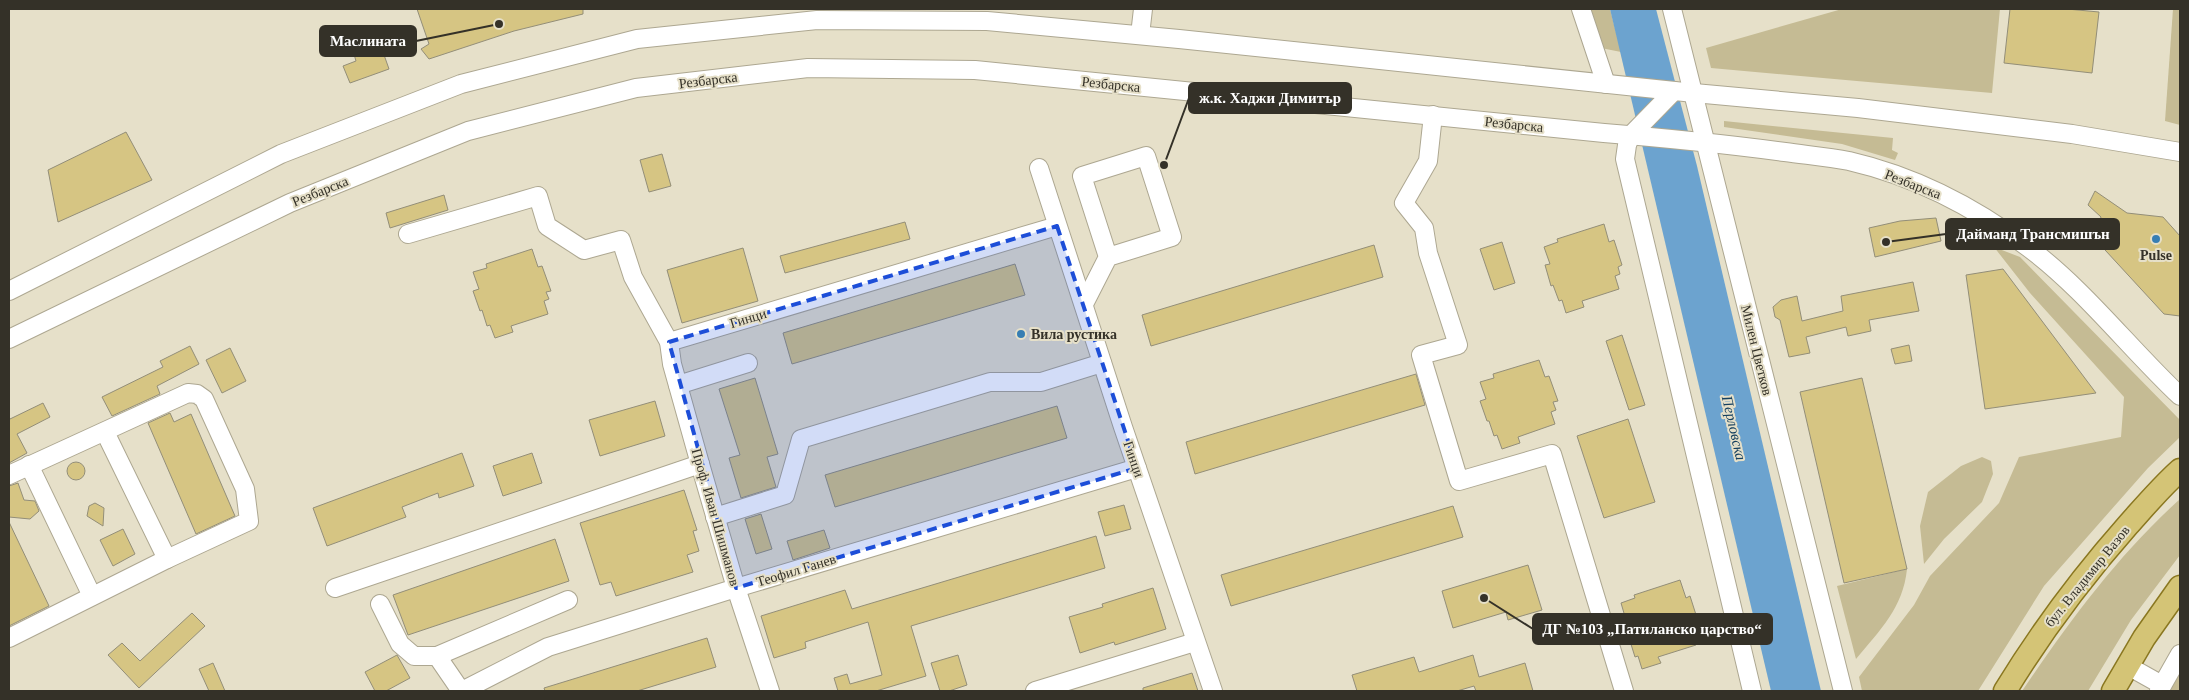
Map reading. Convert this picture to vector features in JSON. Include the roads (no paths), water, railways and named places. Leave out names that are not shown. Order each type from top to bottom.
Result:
[{"type":"main road","name":"бул. Владимир Вазов","points":[[2005,691],[2033,645],[2097,560],[2173,476]]},
{"type":"main road","points":[[2113,691],[2144,638],[2180,587]]},
{"type":"street","points":[[1140,35],[1143,9]]},
{"type":"street","points":[[1581,9],[1606,84]]},
{"type":"street","name":"Милен Цветков","points":[[1672,9],[1843,691]]},
{"type":"street","points":[[9,291],[281,154],[461,84],[637,38],[892,14],[987,20],[1674,91],[1858,108],[2053,132],[2180,152]]},
{"type":"street","name":"Резбарска","points":[[9,339],[290,203],[459,135],[636,88],[808,68],[974,70],[1704,141],[1849,161],[1912,181],[1975,210],[2030,248],[2079,292],[2152,370],[2180,396]]},
{"type":"street","points":[[1674,91],[1631,135],[1625,159],[1752,691]]},
{"type":"street","points":[[1433,115],[1428,161],[1404,203],[1424,228],[1428,253],[1458,345],[1421,355],[1459,481],[1552,454],[1624,691]]},
{"type":"street","points":[[1084,304],[1108,257],[1082,176],[1146,156],[1172,237],[1108,257]]},
{"type":"street","name":"Гинци","points":[[1039,168],[1102,363],[1213,691]]},
{"type":"street","name":"Проф. Иван Шишманов","points":[[408,234],[538,196],[547,226],[584,250],[620,240],[633,277],[669,342],[678,385],[715,517],[770,691]]},
{"type":"street","name":"Гинци","points":[[669,342],[1057,226]]},
{"type":"street","points":[[678,385],[748,363]]},
{"type":"street","points":[[715,517],[785,495],[801,439],[990,382],[1041,382],[1102,363]]},
{"type":"street","points":[[9,475],[188,393],[197,394],[204,399],[245,489],[248,521],[9,638]]},
{"type":"street","points":[[105,432],[167,559]]},
{"type":"street","points":[[335,588],[700,464]]},
{"type":"street","points":[[29,465],[92,596]]},
{"type":"street","name":"Теофил Ганев","points":[[462,691],[548,647],[736,588],[1137,468]]},
{"type":"street","points":[[380,604],[400,644],[414,656],[437,656],[568,600]]},
{"type":"street","points":[[1035,691],[1195,642]]},
{"type":"street","points":[[2128,666],[2161,688],[2180,654]]},
{"type":"street","points":[[437,656],[462,691]]},
{"type":"water","name":"Перловска","points":[[1610,9],[1656,9],[1697,166],[1821,691],[1771,691]]},
{"type":"place","name":"Маслината","points":[[499,24]]},
{"type":"place","name":"ж.к. Хаджи Димитър","points":[[1164,165]]},
{"type":"place","name":"Pulse","points":[[2156,239]]},
{"type":"place","name":"Дайманд Трансмишън","points":[[1886,242]]},
{"type":"place","name":"Вила рустика","points":[[1021,334]]},
{"type":"place","name":"ДГ №103 „Патиланско царство“","points":[[1484,598]]}]
